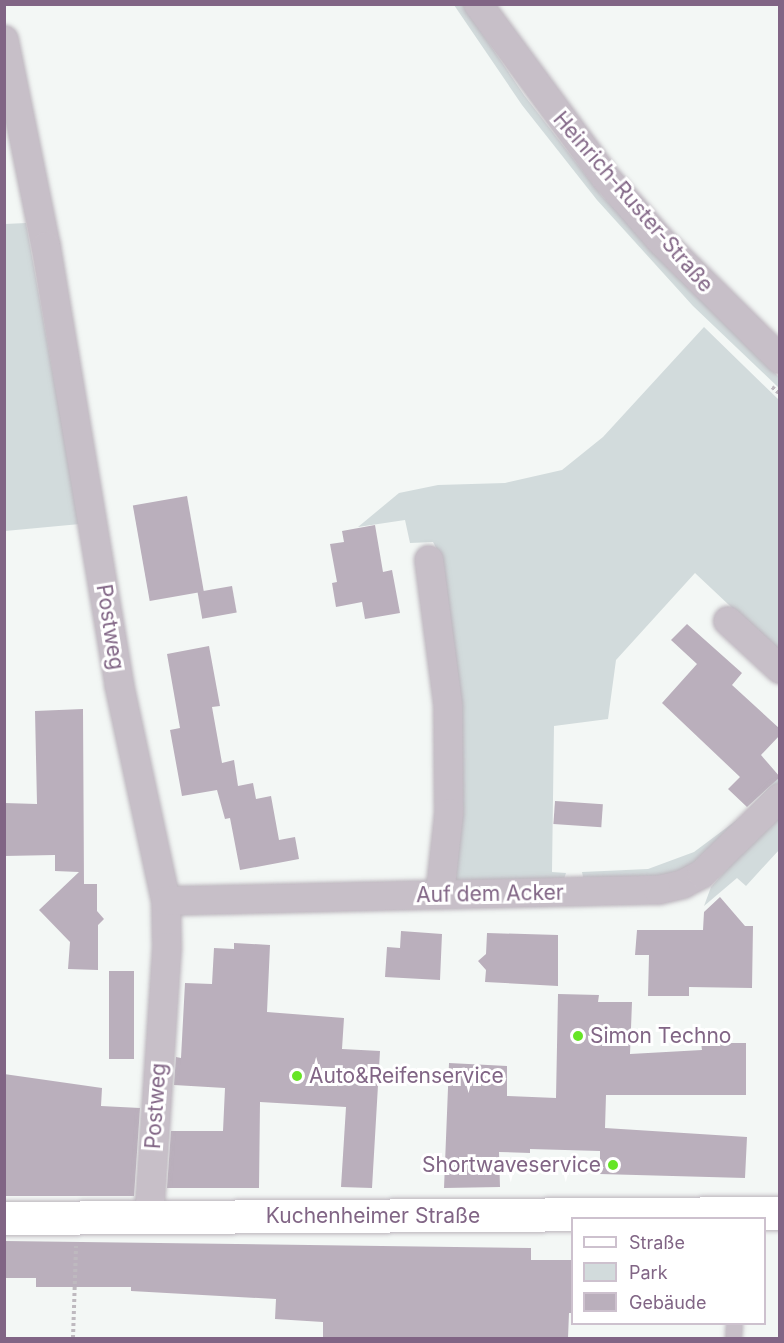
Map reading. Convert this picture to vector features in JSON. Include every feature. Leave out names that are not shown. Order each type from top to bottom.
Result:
[{"type":"main road","name":"Kuchenheimer Straße","points":[[4,1218],[741,1216],[780,1213]]},
{"type":"street","name":"Heinrich-Ruster-Straße","points":[[478,4],[606,178],[661,241],[780,359]]},
{"type":"street","name":"Postweg","points":[[4,40],[46,246],[119,684],[166,901],[167,947],[149,1216]]},
{"type":"street","points":[[429,560],[448,705],[449,813],[440,895]]},
{"type":"street","points":[[728,621],[780,669]]},
{"type":"street","name":"Auf dem Acker","points":[[166,901],[629,892],[683,884],[718,862],[780,798]]},
{"type":"path","points":[[73,1338],[76,1218]]},
{"type":"green space","points":[[454,5],[463,5],[524,95],[602,196],[779,377],[779,388],[693,306],[597,200],[522,105]]},
{"type":"green space","points":[[26,223],[80,524],[5,531],[5,224]]},
{"type":"green space","points":[[704,327],[779,400],[779,652],[695,573],[616,660],[608,719],[554,726],[552,872],[566,873],[564,879],[461,884],[455,880],[442,559],[433,542],[410,543],[405,520],[358,527],[399,493],[438,485],[505,483],[562,470],[603,437]]},
{"type":"green space","points":[[779,777],[779,786],[696,866],[657,879],[583,877],[582,872],[648,869],[694,852],[741,817]]},
{"type":"green space","points":[[779,810],[779,850],[746,886],[737,878],[704,906],[711,887]]},
{"type":"building","points":[[187,496],[204,592],[150,601],[133,506]]},
{"type":"building","points":[[375,525],[383,572],[392,570],[400,613],[365,619],[362,602],[336,607],[332,583],[337,582],[330,544],[344,542],[342,531]]},
{"type":"building","points":[[232,586],[237,613],[202,619],[198,592]]},
{"type":"building","points":[[687,624],[742,673],[732,685],[780,729],[780,735],[761,755],[780,777],[747,807],[728,789],[740,777],[662,703],[697,664],[671,640]]},
{"type":"building","points":[[209,646],[220,706],[212,707],[222,763],[234,760],[238,786],[253,783],[256,799],[271,796],[279,840],[295,837],[299,859],[240,870],[230,818],[225,819],[217,790],[182,796],[170,730],[180,728],[167,654]]},
{"type":"building","points":[[83,709],[84,884],[97,884],[97,911],[104,919],[98,925],[98,970],[68,969],[70,942],[39,910],[79,872],[55,871],[55,855],[4,856],[4,803],[37,804],[35,711]]},
{"type":"building","points":[[555,801],[603,804],[601,827],[553,824]]},
{"type":"building","points":[[720,897],[745,926],[753,926],[752,988],[689,987],[689,996],[648,996],[649,955],[635,955],[637,930],[703,930],[704,912]]},
{"type":"building","points":[[401,931],[442,934],[440,980],[385,977],[387,947],[400,948]]},
{"type":"building","points":[[487,933],[558,935],[558,986],[485,982],[486,970],[478,961],[486,954]]},
{"type":"building","points":[[234,943],[270,945],[267,1012],[344,1018],[342,1049],[380,1051],[372,1188],[341,1187],[346,1107],[260,1102],[259,1188],[167,1188],[171,1131],[223,1131],[225,1088],[174,1085],[176,1057],[181,1058],[185,983],[212,984],[214,948],[234,949]]},
{"type":"building","points":[[109,971],[134,971],[134,1059],[109,1059]]},
{"type":"building","points":[[558,994],[599,995],[598,1002],[632,1002],[630,1054],[702,1050],[701,1043],[746,1043],[746,1095],[606,1095],[605,1128],[747,1137],[745,1178],[600,1174],[600,1151],[530,1149],[530,1153],[499,1152],[500,1187],[444,1188],[449,1063],[507,1066],[507,1096],[556,1098]]},
{"type":"building","points":[[4,1074],[102,1088],[101,1106],[140,1108],[134,1196],[4,1196]]},
{"type":"building","points":[[4,1241],[531,1248],[531,1260],[571,1260],[571,1313],[569,1313],[568,1338],[323,1338],[323,1322],[275,1319],[276,1299],[131,1291],[131,1287],[36,1287],[36,1278],[4,1278]]},
{"type":"place","name":"Simon Techno","points":[[578,1036]]},
{"type":"place","name":"Auto&Reifenservice","points":[[297,1076]]},
{"type":"place","name":"Shortwaveservice","points":[[613,1165]]}]
